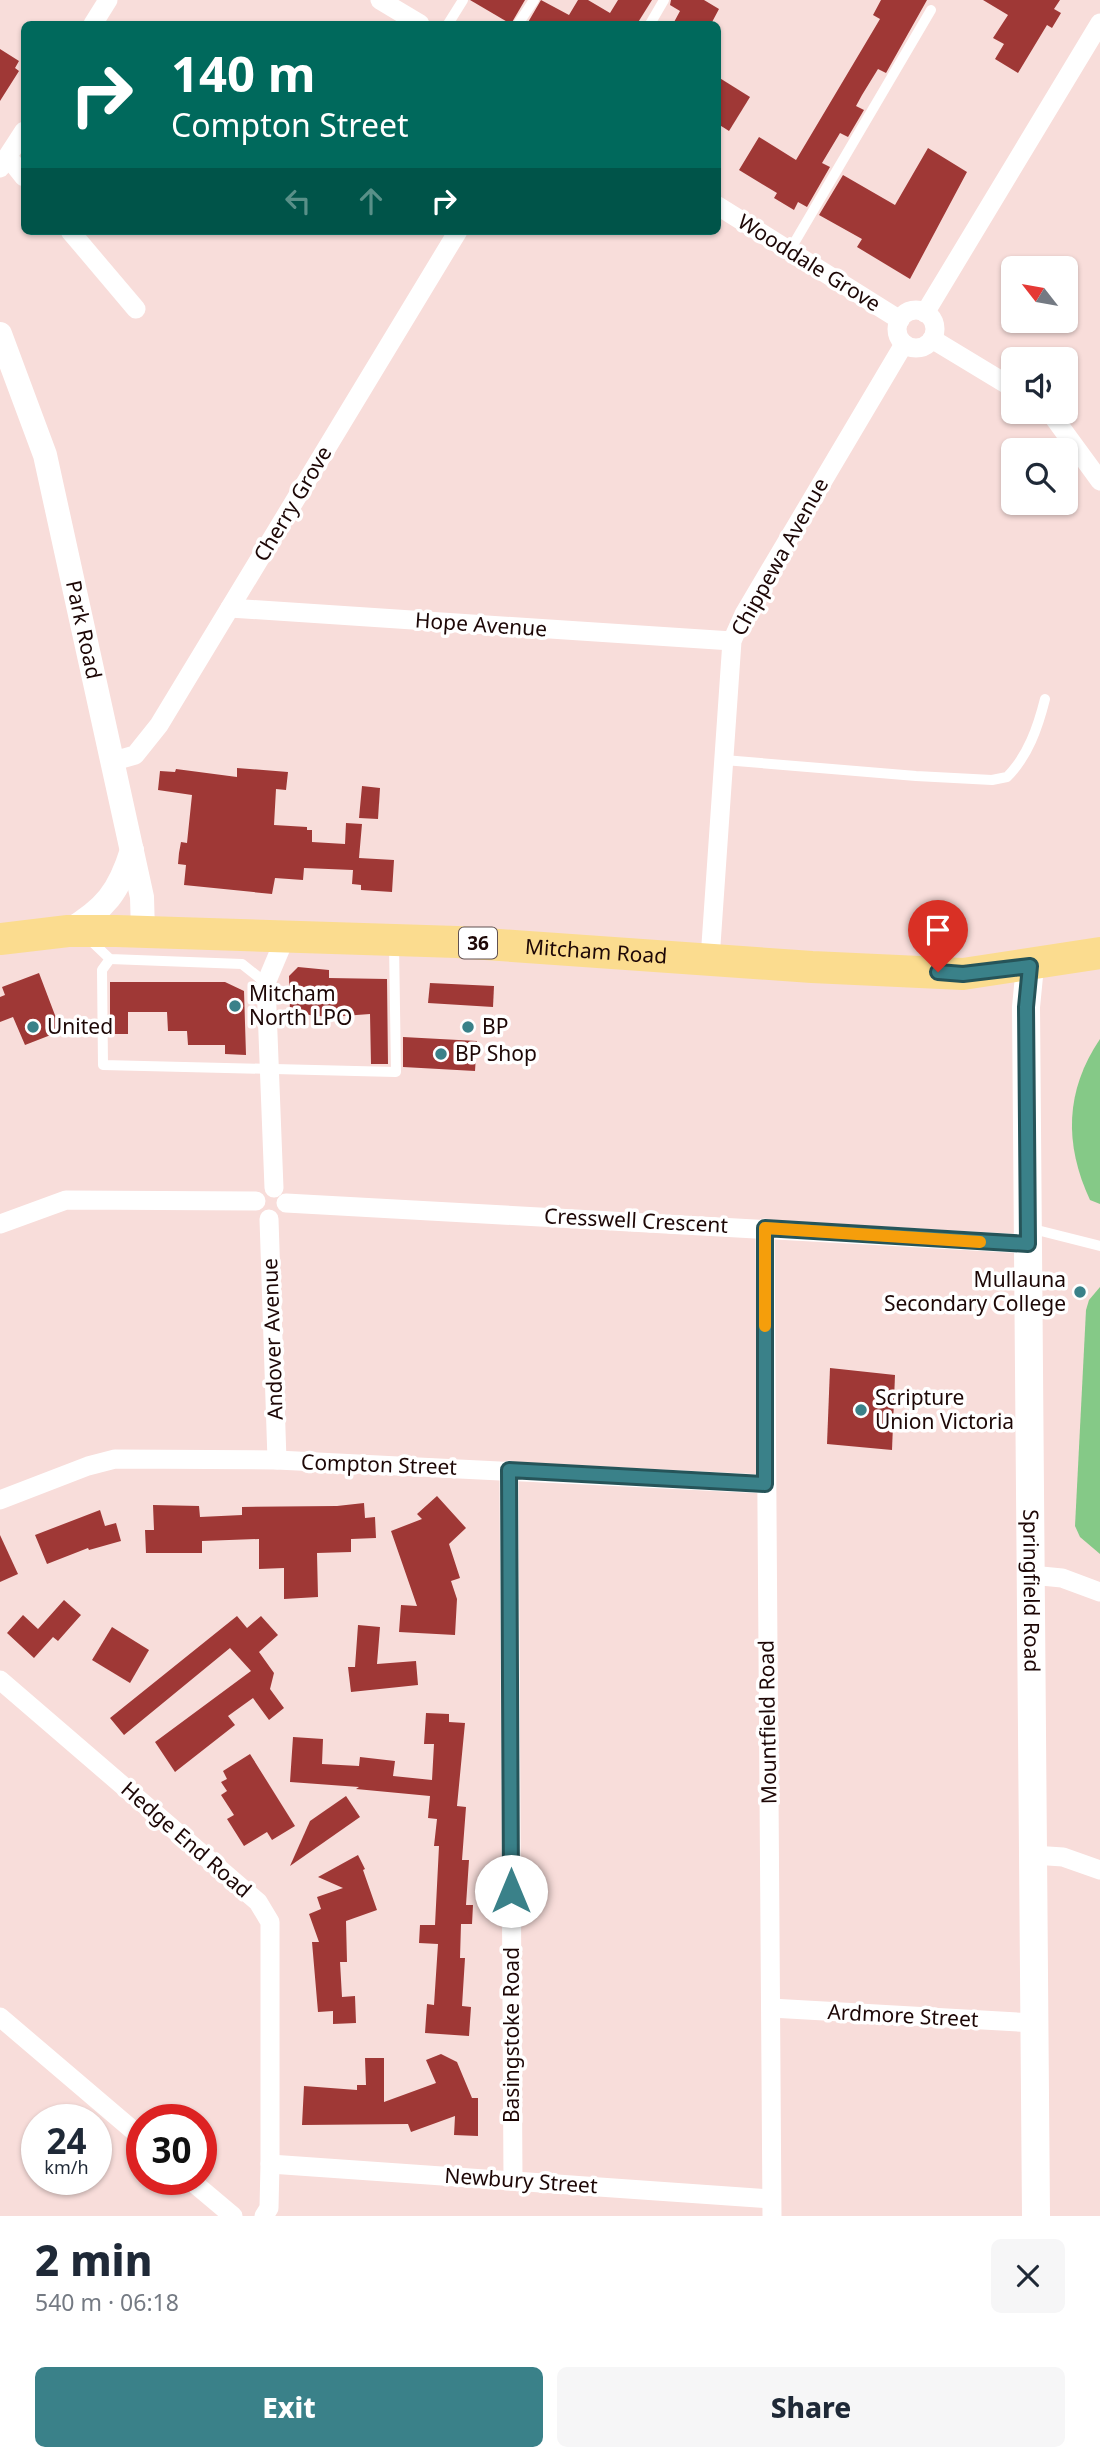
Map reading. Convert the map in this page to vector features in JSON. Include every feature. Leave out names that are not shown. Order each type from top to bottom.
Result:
[{"type":"main road","name":"Mitcham Road","points":[[3,940],[74,931],[143,932],[242,950],[285,938],[394,940],[963,974],[1030,966],[1100,953]]},
{"type":"main road","name":"Springfield Road","points":[[1030,966],[1026,1007],[1036,2216]]},
{"type":"street","points":[[95,21],[108,0]]},
{"type":"street","points":[[380,0],[415,21]]},
{"type":"street","points":[[925,313],[1100,23]]},
{"type":"street","points":[[21,136],[4,162],[21,175]]},
{"type":"street","name":"Wooddale Grove","points":[[721,208],[900,320]]},
{"type":"street","points":[[73,235],[136,309]]},
{"type":"street","name":"Cherry Grove","points":[[114,761],[135,755],[143,748],[456,235]]},
{"type":"street","points":[[914,310],[925,313],[935,327],[932,339],[922,347],[904,344],[898,335],[900,320],[914,310]]},
{"type":"street","name":"Park Road","points":[[0,334],[45,456],[114,761],[144,908],[143,932]]},
{"type":"street","points":[[932,339],[1001,380]]},
{"type":"street","name":"Chippewa Avenue","points":[[709,959],[732,641],[744,614],[904,344]]},
{"type":"street","points":[[1058,424],[1100,481]]},
{"type":"street","name":"Hope Avenue","points":[[230,608],[732,641]]},
{"type":"street","points":[[74,931],[97,913],[123,878],[132,850]]},
{"type":"street","points":[[280,1196],[260,1193],[256,1201],[258,1210],[269,1219],[279,1216],[280,1196],[266,983],[285,938]]},
{"type":"street","name":"Cresswell Crescent","points":[[280,1196],[765,1228],[1028,1236]]},
{"type":"street","points":[[0,1224],[66,1200],[256,1201]]},
{"type":"street","name":"Andover Avenue","points":[[269,1219],[277,1460]]},
{"type":"street","name":"Mountfield Road","points":[[765,1228],[771,2207]]},
{"type":"street","name":"Compton Street","points":[[0,1500],[88,1466],[115,1459],[277,1460],[765,1484]]},
{"type":"street","name":"Basingstoke Road","points":[[509,1470],[513,2180]]},
{"type":"street","points":[[1031,1575],[1062,1578],[1100,1592]]},
{"type":"street","name":"Hedge End Road","points":[[0,1680],[258,1902],[270,1922],[270,2164],[269,2208],[264,2216]]},
{"type":"street","points":[[1033,1855],[1063,1857],[1100,1870]]},
{"type":"street","name":"Ardmore Street","points":[[771,2008],[1034,2023]]},
{"type":"street","points":[[0,2017],[126,2124]]},
{"type":"street","name":"Newbury Street","points":[[270,2164],[513,2180],[771,2207]]},
{"type":"street","points":[[208,2195],[233,2216]]},
{"type":"lane","points":[[450,21],[463,0]]},
{"type":"lane","points":[[520,21],[534,0]]},
{"type":"lane","points":[[652,21],[664,0]]},
{"type":"lane","points":[[790,250],[931,10]]},
{"type":"lane","points":[[724,760],[992,780],[1007,777],[1023,757],[1039,725],[1045,699]]},
{"type":"lane","points":[[74,931],[110,959],[242,950],[266,983]]},
{"type":"lane","points":[[110,959],[102,970],[103,1065],[396,1072],[394,940]]},
{"type":"lane","points":[[1028,1236],[1100,1246]]},
{"type":"green space","points":[[1100,1039],[1100,1204],[1090,1200],[1082,1179],[1076,1159],[1072,1118],[1080,1078]]},
{"type":"green space","points":[[1100,1287],[1100,1554],[1080,1537],[1075,1526],[1086,1310],[1089,1300]]},
{"type":"building","points":[[470,0],[525,0],[513,21],[506,21]]},
{"type":"building","points":[[541,0],[569,15],[578,0],[588,0],[610,13],[618,0],[652,0],[639,21],[529,21]]},
{"type":"building","points":[[671,0],[704,0],[719,9],[713,21],[675,21],[680,11],[670,5]]},
{"type":"building","points":[[881,0],[927,0],[886,73],[878,69],[862,95],[856,106],[864,110],[848,137],[840,133],[822,163],[830,167],[807,207],[798,202],[794,210],[774,198],[777,193],[739,170],[759,137],[796,160],[880,19],[873,15]]},
{"type":"building","points":[[983,0],[1060,0],[1054,9],[1061,13],[1052,28],[1047,25],[1018,73],[995,59],[1004,44],[993,38],[1008,15]]},
{"type":"building","points":[[0,49],[19,61],[15,68],[19,71],[0,101]]},
{"type":"building","points":[[721,79],[750,97],[729,131],[721,126]]},
{"type":"building","points":[[928,148],[967,172],[910,279],[857,247],[862,239],[819,215],[843,175],[895,205]]},
{"type":"building","points":[[237,768],[288,772],[286,790],[276,789],[274,825],[307,827],[307,830],[312,830],[312,842],[345,844],[346,823],[362,824],[359,858],[394,860],[392,892],[361,890],[361,885],[352,884],[353,870],[304,868],[303,880],[275,878],[272,894],[184,885],[186,865],[178,864],[181,842],[187,843],[192,795],[158,790],[160,771],[175,772],[176,769],[237,777]]},
{"type":"building","points":[[362,786],[380,788],[378,819],[359,818]]},
{"type":"building","points":[[298,967],[329,970],[329,978],[387,979],[388,1064],[371,1064],[370,1014],[330,1017],[290,1013],[289,976]]},
{"type":"building","points":[[39,973],[61,1031],[25,1045],[13,1017],[0,1022],[0,997],[5,995],[2,987]]},
{"type":"building","points":[[110,982],[225,982],[244,991],[246,1055],[225,1054],[225,1045],[188,1045],[187,1031],[168,1031],[167,1012],[128,1012],[128,1034],[110,1034]]},
{"type":"building","points":[[430,983],[494,986],[493,1007],[428,1003]]},
{"type":"building","name":"BP Shop","points":[[403,1037],[477,1041],[475,1071],[403,1067]]},
{"type":"building","name":"Scripture Union Victoria","points":[[830,1368],[895,1375],[892,1450],[827,1444]]},
{"type":"building","points":[[437,1496],[466,1528],[449,1544],[460,1578],[451,1581],[457,1599],[455,1635],[399,1632],[401,1605],[417,1606],[391,1531],[422,1519],[417,1514]]},
{"type":"building","points":[[364,1503],[365,1518],[375,1517],[376,1538],[351,1539],[351,1552],[317,1553],[318,1597],[284,1599],[284,1568],[259,1569],[259,1539],[202,1541],[202,1553],[146,1553],[145,1530],[154,1530],[153,1505],[199,1506],[200,1517],[242,1515],[242,1507],[337,1506]]},
{"type":"building","points":[[100,1510],[105,1526],[116,1523],[121,1541],[89,1550],[88,1548],[47,1564],[35,1535]]},
{"type":"building","points":[[0,1535],[18,1574],[0,1582]]},
{"type":"building","points":[[64,1600],[81,1615],[58,1641],[53,1637],[34,1658],[7,1633],[23,1615],[38,1629]]},
{"type":"building","points":[[237,1616],[247,1628],[261,1616],[278,1635],[259,1652],[274,1673],[270,1689],[284,1708],[269,1720],[253,1698],[228,1716],[235,1725],[175,1772],[155,1742],[251,1671],[230,1648],[124,1735],[110,1718]]},
{"type":"building","points":[[358,1625],[380,1627],[377,1664],[416,1661],[418,1685],[351,1692],[348,1667],[355,1667]]},
{"type":"building","points":[[112,1627],[149,1650],[130,1683],[92,1660]]},
{"type":"building","points":[[426,1713],[449,1714],[449,1722],[465,1723],[457,1806],[466,1807],[462,1860],[469,1860],[466,1905],[473,1905],[472,1924],[461,1924],[460,1958],[465,1958],[462,2006],[471,2007],[469,2036],[425,2033],[427,2004],[434,2005],[438,1944],[419,1943],[420,1925],[435,1925],[439,1846],[434,1846],[437,1819],[428,1818],[430,1796],[290,1782],[293,1737],[323,1739],[322,1764],[359,1766],[360,1757],[395,1761],[393,1776],[432,1780],[434,1744],[424,1744]]},
{"type":"building","points":[[250,1754],[295,1826],[272,1840],[267,1832],[244,1846],[227,1819],[234,1815],[221,1795],[227,1791],[221,1782],[227,1779],[223,1771]]},
{"type":"building","points":[[346,1796],[360,1817],[290,1866],[310,1821]]},
{"type":"building","points":[[358,1855],[377,1910],[346,1921],[347,1962],[340,1962],[342,1997],[355,1996],[356,2023],[333,2024],[333,2011],[318,2012],[312,1942],[319,1942],[309,1914],[321,1909],[317,1897],[343,1888],[318,1877]]},
{"type":"building","points":[[441,2054],[457,2062],[472,2098],[478,2098],[478,2136],[454,2135],[455,2116],[411,2132],[408,2124],[302,2125],[304,2086],[357,2090],[357,2085],[366,2085],[365,2058],[384,2058],[384,2102],[436,2083],[426,2060]]},
{"type":"slow traffic","points":[[765,1326],[765,1228],[980,1242]]},
{"type":"place","name":"Mitcham North LPO","points":[[235,1006]]},
{"type":"place","name":"United","points":[[33,1027]]},
{"type":"place","name":"BP","points":[[468,1027]]},
{"type":"place","name":"BP Shop","points":[[441,1054]]},
{"type":"place","name":"Mullauna Secondary College","points":[[1080,1292]]},
{"type":"place","name":"Scripture Union Victoria","points":[[861,1410]]},
{"type":"route","points":[[511,1891],[509,1470],[765,1484],[765,1228],[1028,1244],[1026,1007],[1030,966],[963,974],[938,972]]}]
